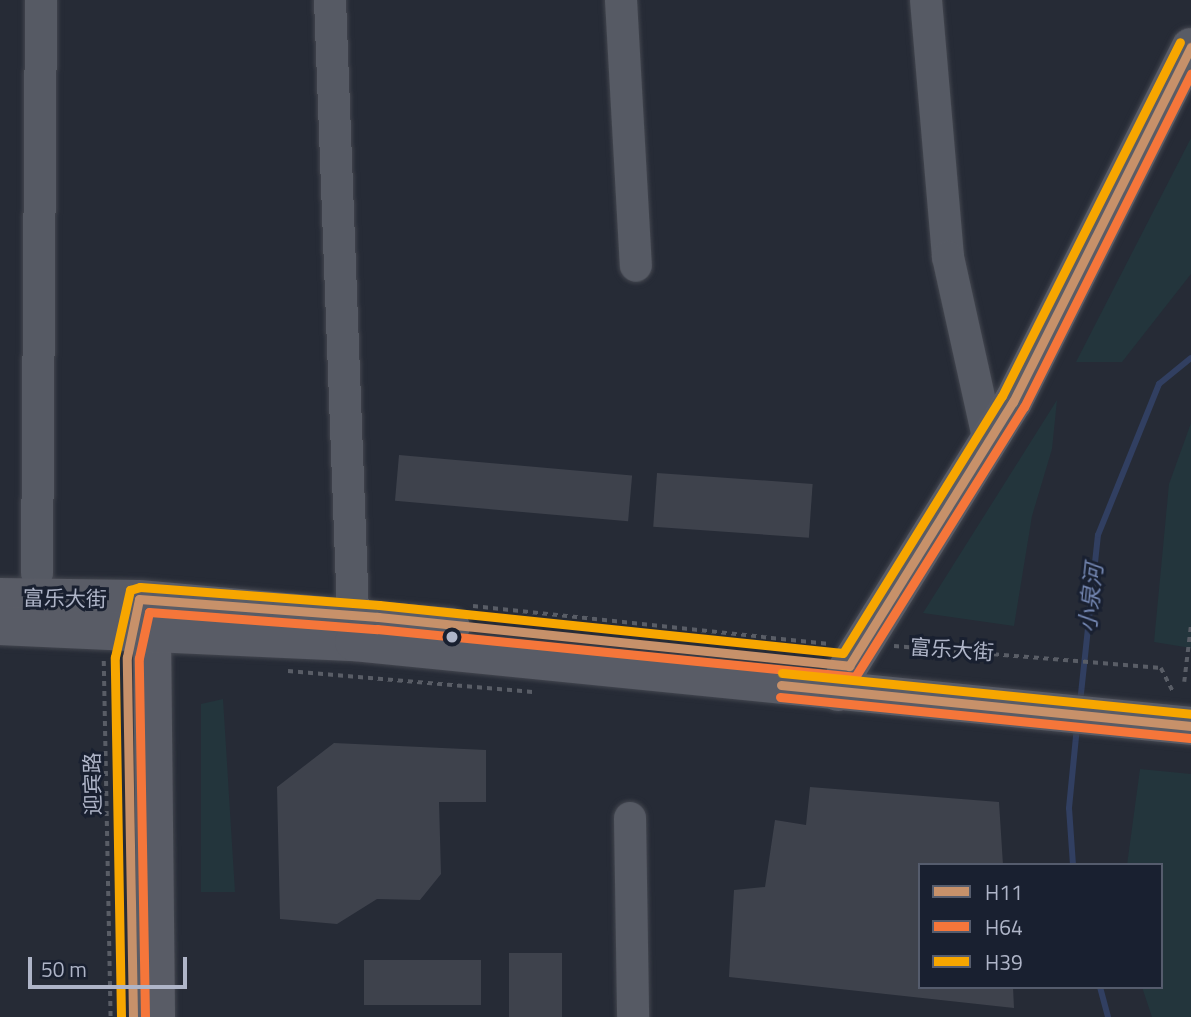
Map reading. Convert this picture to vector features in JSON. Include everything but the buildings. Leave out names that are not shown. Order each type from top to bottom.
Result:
[{"type":"main road","points":[[850,668],[989,442],[1191,47]]},
{"type":"main road","name":"富乐大街","points":[[0,597],[130,635]]},
{"type":"main road","name":"富乐大街","points":[[0,626],[130,635],[355,629],[1016,681],[1179,699]]},
{"type":"main road","points":[[130,635],[133,1017]]},
{"type":"main road","points":[[130,635],[156,1017]]},
{"type":"street","points":[[37,573],[41,0]]},
{"type":"street","points":[[330,0],[355,629]]},
{"type":"street","points":[[621,0],[636,266]]},
{"type":"street","points":[[926,0],[948,257],[989,442]]},
{"type":"street","points":[[630,818],[633,1017]]},
{"type":"path","name":"富乐大街","points":[[461,605],[850,668],[1016,681],[1179,699]]},
{"type":"path","points":[[1179,699],[1191,623]]},
{"type":"path","name":"迎宾路","points":[[111,1017],[130,635]]},
{"type":"path","points":[[274,669],[538,692]]},
{"type":"shaded area","points":[[1191,138],[1191,274],[1122,362],[1076,362]]},
{"type":"shaded area","points":[[1057,400],[1052,449],[1032,516],[1014,626],[923,613]]},
{"type":"shaded area","points":[[1191,423],[1191,648],[1154,642],[1169,484]]},
{"type":"shaded area","points":[[223,699],[235,892],[201,892],[201,704]]},
{"type":"shaded area","points":[[1140,769],[1191,774],[1191,1017],[1152,1017],[1143,989],[1163,989],[1163,863],[1127,863]]},
{"type":"waterway","name":"小泉河","points":[[1080,703],[1098,535],[1159,384],[1191,358]]},
{"type":"waterway","name":"小泉河","points":[[1073,863],[1069,808],[1077,727]]},
{"type":"waterway","name":"小泉河","points":[[1101,989],[1108,1017]]},
{"type":"transit line","name":"H39","points":[[121,1017],[115,657],[130,590],[140,587],[379,605],[843,653],[1002,396],[1180,42]]},
{"type":"transit line","name":"H11","points":[[133,1017],[127,657],[139,599],[378,617],[849,666],[1013,402],[1191,47]]},
{"type":"transit line","name":"H64","points":[[145,1017],[139,658],[149,612],[377,629],[855,677],[1024,407],[1191,74]]},
{"type":"transit line","name":"H39","points":[[782,673],[1191,714]]},
{"type":"transit line","name":"H11","points":[[781,685],[1191,726]]},
{"type":"transit line","name":"H64","points":[[780,697],[1190,738]]}]
